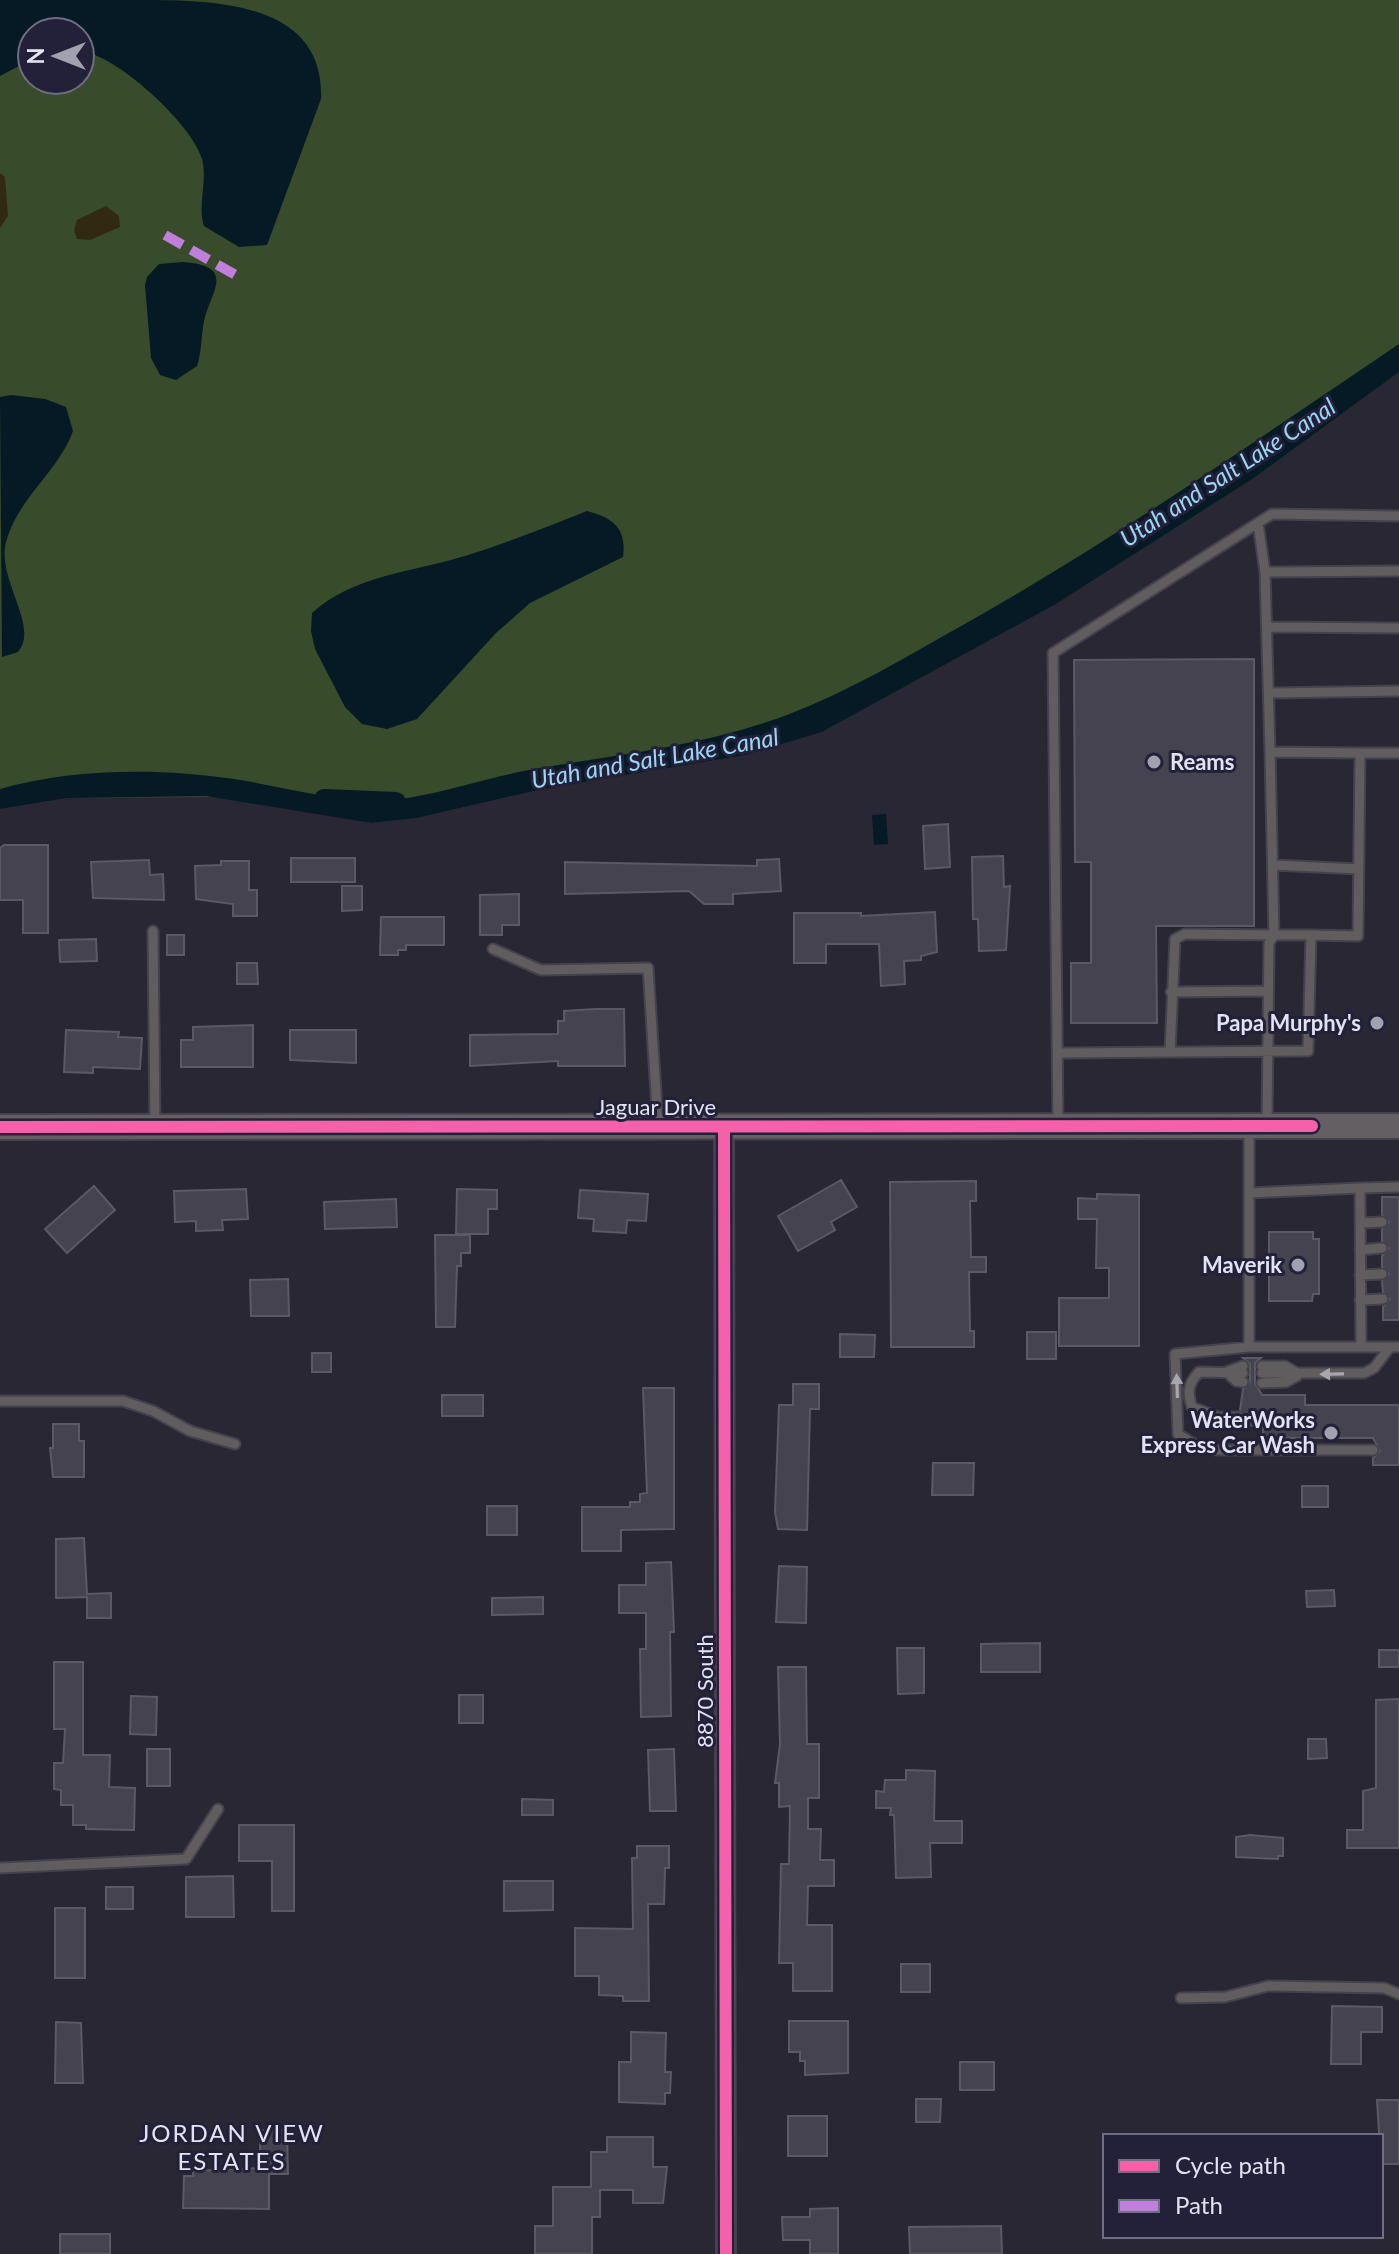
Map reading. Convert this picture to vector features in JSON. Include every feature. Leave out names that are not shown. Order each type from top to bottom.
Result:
[{"type":"main road","name":"Jaguar Drive","points":[[0,1127],[1399,1126]]},
{"type":"street","name":"8870 South","points":[[724,1127],[726,2254]]},
{"type":"lane","points":[[1058,1126],[1053,653],[1272,514],[1399,516]]},
{"type":"lane","points":[[1249,1347],[1249,1193],[1266,1051],[1269,943],[1274,935],[1265,572],[1258,523]]},
{"type":"lane","points":[[1265,572],[1399,571]]},
{"type":"lane","points":[[1267,627],[1399,628]]},
{"type":"lane","points":[[1269,693],[1399,691]]},
{"type":"lane","points":[[1270,752],[1399,753]]},
{"type":"lane","points":[[1170,1052],[1175,939],[1185,934],[1358,936],[1360,753]]},
{"type":"lane","points":[[1273,865],[1359,869]]},
{"type":"lane","points":[[153,931],[155,1127]]},
{"type":"lane","points":[[1058,1053],[1308,1051],[1311,935]]},
{"type":"lane","points":[[493,949],[541,970],[648,968],[658,1127]]},
{"type":"lane","points":[[1171,992],[1268,991]]},
{"type":"lane","points":[[1249,1193],[1399,1187]]},
{"type":"lane","points":[[1360,1188],[1361,1347]]},
{"type":"lane","points":[[1360,1223],[1382,1222]]},
{"type":"lane","points":[[1360,1250],[1382,1248]]},
{"type":"lane","points":[[1360,1275],[1382,1274]]},
{"type":"lane","points":[[1360,1300],[1383,1299]]},
{"type":"lane","points":[[1373,1450],[1216,1450],[1197,1446],[1178,1434],[1175,1354],[1249,1347],[1395,1347]]},
{"type":"lane","points":[[1262,1374],[1364,1373],[1374,1368],[1395,1347]]},
{"type":"lane","points":[[1226,1372],[1236,1381],[1243,1374],[1226,1372],[1199,1372],[1189,1383],[1188,1396],[1192,1407],[1201,1413],[1240,1417]]},
{"type":"lane","points":[[0,1401],[123,1401],[190,1431],[235,1444]]},
{"type":"lane","points":[[0,1868],[186,1859],[218,1809]]},
{"type":"lane","points":[[1181,1998],[1225,1997],[1268,1986],[1384,1988],[1399,1994]]},
{"type":"green space","points":[[0,0],[1399,0],[1399,372],[1254,478],[1056,604],[822,732],[746,755],[543,789],[417,818],[371,823],[226,797],[68,798],[0,809]]},
{"type":"sand","points":[[0,173],[5,177],[8,216],[0,228]]},
{"type":"sand","points":[[106,206],[119,216],[120,227],[90,240],[77,239],[74,230],[77,220]]},
{"type":"water","points":[[0,0],[197,2],[258,12],[284,24],[304,42],[317,66],[321,99],[267,245],[239,247],[204,226],[204,168],[195,144],[184,128],[132,77],[96,56],[96,16],[16,16],[16,68],[0,76]]},
{"type":"water","points":[[183,262],[210,269],[216,282],[204,321],[197,366],[176,380],[160,375],[151,358],[145,285],[147,277],[159,264]]},
{"type":"water","points":[[1399,344],[1399,372],[1254,478],[1056,604],[822,732],[746,755],[543,789],[417,818],[371,823],[206,796],[68,798],[0,809],[0,789],[57,777],[116,772],[205,775],[364,800],[408,798],[534,769],[693,742],[756,726],[854,685],[1075,559]]},
{"type":"water","points":[[11,395],[45,399],[66,407],[73,431],[57,460],[17,515],[10,531],[5,561],[24,630],[18,652],[2,657],[0,397]]},
{"type":"water","points":[[587,511],[604,517],[616,526],[623,539],[623,557],[530,603],[496,633],[417,719],[387,729],[362,724],[345,707],[315,649],[311,631],[312,613],[328,600],[365,582],[465,556]]},
{"type":"water","points":[[886,814],[888,844],[874,845],[872,815]]},
{"type":"building","points":[[1254,659],[1254,926],[1156,926],[1157,1023],[1071,1023],[1071,963],[1091,963],[1091,862],[1075,862],[1074,660]]},
{"type":"building","points":[[948,824],[950,867],[925,869],[923,826]]},
{"type":"building","points":[[4,845],[48,845],[48,933],[23,933],[23,900],[0,900],[0,848]]},
{"type":"building","points":[[1003,856],[1004,887],[1010,886],[1006,950],[979,951],[978,919],[973,919],[972,857]]},
{"type":"building","points":[[291,858],[355,858],[355,882],[291,882]]},
{"type":"building","points":[[779,859],[781,891],[733,894],[733,904],[704,904],[689,891],[565,894],[565,862],[757,866],[757,860]]},
{"type":"building","points":[[149,860],[150,875],[163,874],[164,900],[93,898],[91,862]]},
{"type":"building","points":[[221,861],[249,861],[249,890],[257,890],[257,916],[233,916],[233,904],[196,899],[195,866],[221,865]]},
{"type":"building","points":[[342,886],[362,886],[362,910],[342,911]]},
{"type":"building","points":[[519,894],[519,925],[502,925],[502,935],[480,935],[480,895]]},
{"type":"building","points":[[935,912],[937,952],[921,956],[921,960],[904,961],[905,984],[881,986],[879,944],[826,944],[826,963],[794,963],[794,913],[861,913],[861,916]]},
{"type":"building","points":[[381,917],[444,917],[444,945],[406,945],[406,950],[398,950],[398,955],[380,955]]},
{"type":"building","points":[[167,935],[184,935],[184,955],[167,955]]},
{"type":"building","points":[[96,939],[97,961],[60,962],[59,940]]},
{"type":"building","points":[[237,963],[257,963],[258,984],[237,984]]},
{"type":"building","points":[[624,1009],[625,1066],[558,1066],[558,1061],[470,1066],[470,1035],[558,1034],[558,1021],[564,1021],[564,1011]]},
{"type":"building","points":[[253,1025],[253,1067],[181,1067],[181,1040],[193,1040],[193,1027]]},
{"type":"building","points":[[66,1030],[119,1032],[118,1037],[142,1038],[140,1069],[93,1067],[93,1073],[64,1072]]},
{"type":"building","points":[[290,1030],[356,1030],[356,1063],[290,1060]]},
{"type":"building","points":[[841,1180],[857,1207],[831,1222],[835,1230],[798,1251],[778,1216]]},
{"type":"building","points":[[976,1181],[976,1201],[970,1201],[971,1257],[986,1257],[986,1272],[969,1272],[970,1331],[974,1331],[974,1347],[891,1347],[890,1182]]},
{"type":"building","points":[[94,1186],[115,1210],[67,1253],[45,1229]]},
{"type":"building","points":[[246,1189],[248,1219],[222,1220],[223,1230],[196,1231],[196,1221],[175,1222],[174,1191]]},
{"type":"building","points":[[457,1189],[497,1190],[497,1209],[488,1209],[488,1234],[456,1234]]},
{"type":"building","points":[[580,1190],[648,1194],[646,1221],[627,1220],[626,1233],[593,1231],[594,1219],[578,1218]]},
{"type":"building","points":[[1097,1194],[1139,1195],[1139,1346],[1059,1346],[1059,1298],[1109,1298],[1109,1268],[1096,1268],[1097,1219],[1078,1219],[1078,1198],[1097,1199]]},
{"type":"building","points":[[1382,1197],[1399,1197],[1399,1320],[1383,1320],[1383,1307],[1390,1299],[1383,1292],[1382,1281],[1389,1274],[1382,1267],[1382,1256],[1389,1248],[1382,1241],[1382,1229],[1389,1222],[1382,1215]]},
{"type":"building","points":[[396,1199],[397,1227],[325,1229],[324,1202]]},
{"type":"building","points":[[1269,1232],[1313,1232],[1313,1239],[1319,1239],[1319,1294],[1313,1294],[1312,1301],[1269,1301]]},
{"type":"building","points":[[435,1235],[470,1235],[470,1253],[461,1253],[461,1266],[457,1266],[455,1327],[436,1327]]},
{"type":"building","points":[[288,1279],[289,1316],[251,1316],[250,1280]]},
{"type":"building","points":[[1027,1332],[1056,1332],[1056,1359],[1027,1359]]},
{"type":"building","points":[[840,1334],[875,1335],[874,1357],[840,1357]]},
{"type":"building","points":[[312,1353],[331,1353],[331,1372],[312,1372]]},
{"type":"building","name":"WaterWorks Express Car Wash","points":[[1243,1358],[1261,1358],[1255,1363],[1255,1383],[1262,1395],[1305,1395],[1305,1405],[1399,1405],[1399,1465],[1373,1465],[1373,1458],[1380,1451],[1373,1438],[1263,1438],[1263,1427],[1241,1424],[1247,1418],[1240,1410],[1243,1389],[1250,1382],[1250,1364]]},
{"type":"building","points":[[793,1384],[819,1384],[819,1409],[810,1409],[807,1530],[778,1529],[775,1512],[779,1405],[793,1405]]},
{"type":"building","points":[[643,1388],[674,1388],[674,1529],[621,1530],[621,1551],[582,1551],[582,1507],[630,1507],[630,1502],[640,1502],[640,1494],[647,1493]]},
{"type":"building","points":[[442,1395],[483,1395],[483,1416],[442,1416]]},
{"type":"building","points":[[53,1424],[79,1424],[79,1441],[84,1441],[84,1477],[53,1477],[50,1448],[53,1448]]},
{"type":"building","points":[[933,1463],[974,1463],[973,1495],[932,1495]]},
{"type":"building","points":[[1302,1486],[1328,1486],[1328,1507],[1302,1507]]},
{"type":"building","points":[[487,1506],[517,1506],[517,1535],[487,1535]]},
{"type":"building","points":[[84,1538],[87,1594],[111,1593],[111,1618],[87,1618],[87,1597],[56,1598],[56,1539]]},
{"type":"building","points":[[671,1562],[674,1632],[670,1632],[671,1716],[641,1717],[640,1649],[646,1649],[646,1613],[619,1613],[619,1585],[646,1585],[646,1563]]},
{"type":"building","points":[[779,1566],[807,1567],[806,1623],[776,1622]]},
{"type":"building","points":[[1334,1590],[1335,1606],[1307,1607],[1306,1591]]},
{"type":"building","points":[[543,1597],[543,1614],[492,1615],[492,1598]]},
{"type":"building","points":[[1040,1643],[1040,1672],[981,1672],[981,1644]]},
{"type":"building","points":[[897,1648],[924,1648],[924,1693],[898,1694]]},
{"type":"building","points":[[1379,1650],[1399,1650],[1399,1667],[1379,1667]]},
{"type":"building","points":[[54,1662],[83,1662],[83,1755],[110,1755],[109,1787],[135,1788],[134,1830],[86,1829],[86,1825],[73,1825],[73,1805],[61,1805],[61,1790],[54,1789],[54,1763],[63,1763],[65,1729],[54,1729]]},
{"type":"building","points":[[778,1667],[806,1667],[807,1744],[819,1744],[819,1798],[808,1798],[808,1829],[821,1829],[820,1860],[834,1860],[834,1886],[808,1886],[807,1925],[832,1925],[832,1991],[793,1991],[793,1963],[779,1963],[781,1864],[789,1864],[790,1806],[779,1807],[779,1783],[775,1783],[780,1744]]},
{"type":"building","points":[[459,1695],[483,1695],[483,1723],[459,1723]]},
{"type":"building","points":[[131,1696],[157,1697],[156,1735],[130,1734]]},
{"type":"building","points":[[1399,1699],[1399,1848],[1347,1848],[1347,1830],[1363,1830],[1363,1791],[1376,1788],[1376,1700]]},
{"type":"building","points":[[1308,1739],[1326,1739],[1327,1758],[1308,1759]]},
{"type":"building","points":[[147,1749],[170,1749],[170,1786],[147,1786]]},
{"type":"building","points":[[674,1749],[676,1811],[650,1811],[648,1750]]},
{"type":"building","points":[[906,1770],[935,1771],[934,1821],[962,1821],[962,1843],[930,1843],[931,1877],[896,1878],[894,1815],[890,1815],[891,1808],[876,1808],[876,1791],[884,1792],[885,1780],[906,1780]]},
{"type":"building","points":[[522,1799],[553,1800],[553,1815],[522,1815]]},
{"type":"building","points":[[239,1825],[294,1825],[294,1911],[272,1911],[272,1861],[239,1861]]},
{"type":"building","points":[[1236,1837],[1283,1838],[1283,1856],[1278,1856],[1278,1859],[1236,1857]]},
{"type":"building","points":[[637,1846],[669,1846],[669,1868],[665,1868],[664,1904],[648,1904],[649,2001],[623,2001],[623,1996],[599,1995],[599,1976],[575,1976],[575,1928],[633,1929],[632,1858],[637,1858]]},
{"type":"building","points":[[233,1876],[234,1917],[186,1917],[186,1877]]},
{"type":"building","points":[[504,1881],[553,1881],[553,1910],[504,1911]]},
{"type":"building","points":[[106,1887],[133,1887],[133,1909],[106,1909]]},
{"type":"building","points":[[55,1908],[85,1908],[85,1978],[55,1978]]},
{"type":"building","points":[[901,1964],[930,1964],[930,1992],[901,1992]]},
{"type":"building","points":[[1332,2006],[1382,2007],[1382,2032],[1361,2032],[1361,2064],[1331,2064]]},
{"type":"building","points":[[789,2021],[848,2021],[848,2073],[805,2075],[805,2061],[800,2061],[800,2052],[789,2052]]},
{"type":"building","points":[[56,2022],[81,2023],[83,2083],[55,2083]]},
{"type":"building","points":[[631,2032],[666,2033],[665,2072],[671,2072],[670,2093],[665,2093],[665,2104],[619,2102],[619,2062],[631,2062]]},
{"type":"building","points":[[960,2062],[994,2062],[994,2090],[960,2090]]},
{"type":"building","points":[[916,2099],[941,2099],[940,2122],[916,2122]]},
{"type":"building","points":[[1377,2100],[1399,2100],[1399,2164],[1383,2164],[1383,2134],[1379,2134]]},
{"type":"building","points":[[788,2116],[827,2116],[827,2156],[788,2156]]},
{"type":"building","points":[[260,2130],[287,2130],[288,2174],[269,2174],[269,2209],[183,2208],[184,2176],[193,2176],[193,2171],[260,2168]]},
{"type":"building","points":[[607,2137],[653,2137],[653,2167],[667,2167],[663,2203],[633,2203],[633,2190],[600,2190],[600,2217],[592,2217],[592,2254],[535,2254],[535,2226],[553,2226],[553,2187],[591,2187],[591,2152],[607,2152]]},
{"type":"building","points":[[838,2208],[838,2254],[810,2254],[810,2240],[783,2240],[782,2217],[810,2217],[810,2209]]},
{"type":"building","points":[[1001,2226],[1002,2254],[910,2254],[909,2227]]},
{"type":"building","points":[[60,2234],[110,2234],[110,2254],[60,2254]]},
{"type":"waterway","name":"Utah and Salt Lake Canal","points":[[324,799],[396,802]]},
{"type":"marked path","points":[[165,235],[241,278]]},
{"type":"cycle path","points":[[0,1127],[1312,1126]]},
{"type":"cycle path","points":[[724,1127],[726,2254]]},
{"type":"place","name":"Reams","points":[[1154,762]]},
{"type":"place","name":"Papa Murphy's","points":[[1377,1023]]},
{"type":"place","name":"Maverik","points":[[1298,1265]]},
{"type":"place","name":"WaterWorks Express Car Wash","points":[[1331,1433]]},
{"type":"district","name":"JORDAN VIEW ESTATES","points":[[232,2148]]}]
